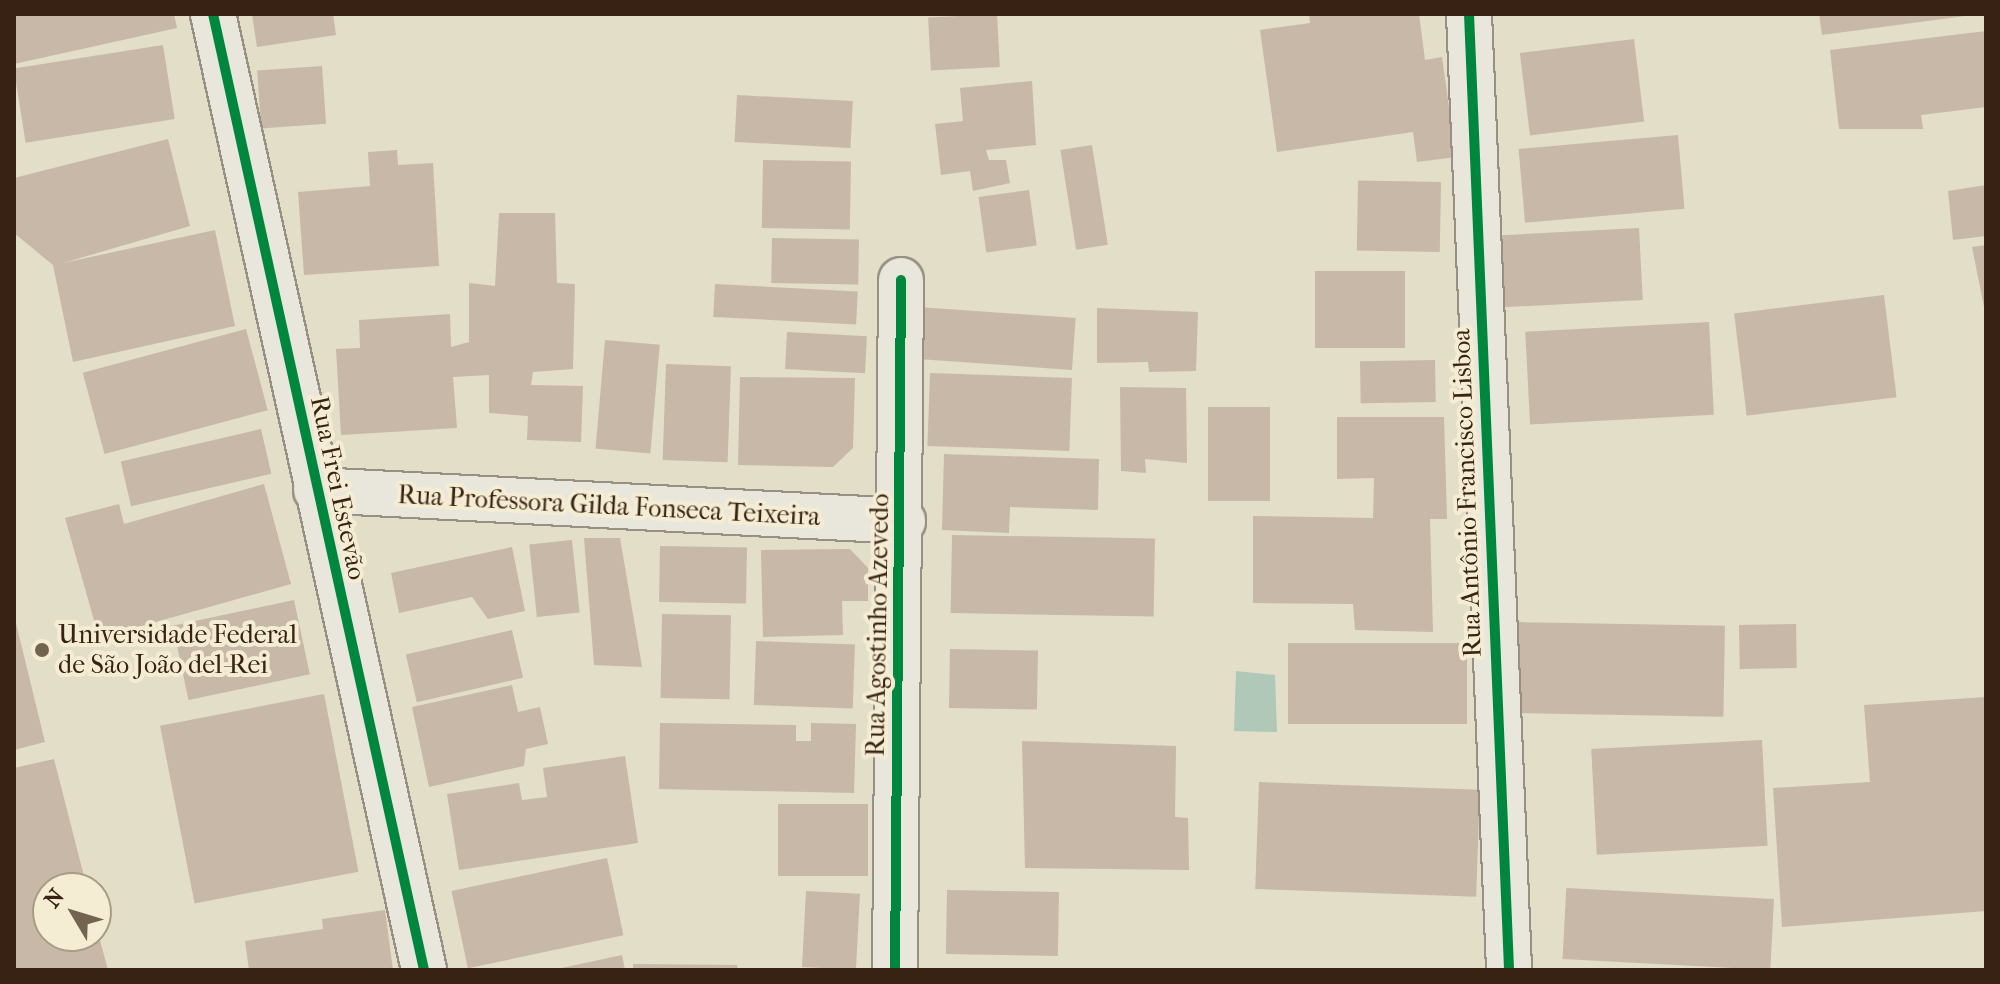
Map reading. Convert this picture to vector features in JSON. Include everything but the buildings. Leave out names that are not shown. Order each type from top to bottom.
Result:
[{"type":"street","name":"Rua Frei Estevão","points":[[213,14],[424,970]]},
{"type":"street","name":"Rua Antônio Francisco Lisboa","points":[[1469,14],[1509,970]]},
{"type":"street","name":"Rua Agostinho Azevedo","points":[[895,970],[903,521],[901,280]]},
{"type":"street","name":"Rua Professora Gilda Fonseca Teixeira","points":[[316,490],[903,521]]},
{"type":"shaded area","points":[[1236,671],[1275,675],[1277,732],[1234,731]]},
{"type":"cycle path","points":[[213,14],[424,970]]},
{"type":"cycle path","points":[[1469,14],[1509,970]]},
{"type":"cycle path","points":[[895,970],[901,280]]},
{"type":"place","name":"Universidade Federal de São João del-Rei","points":[[42,650]]}]
